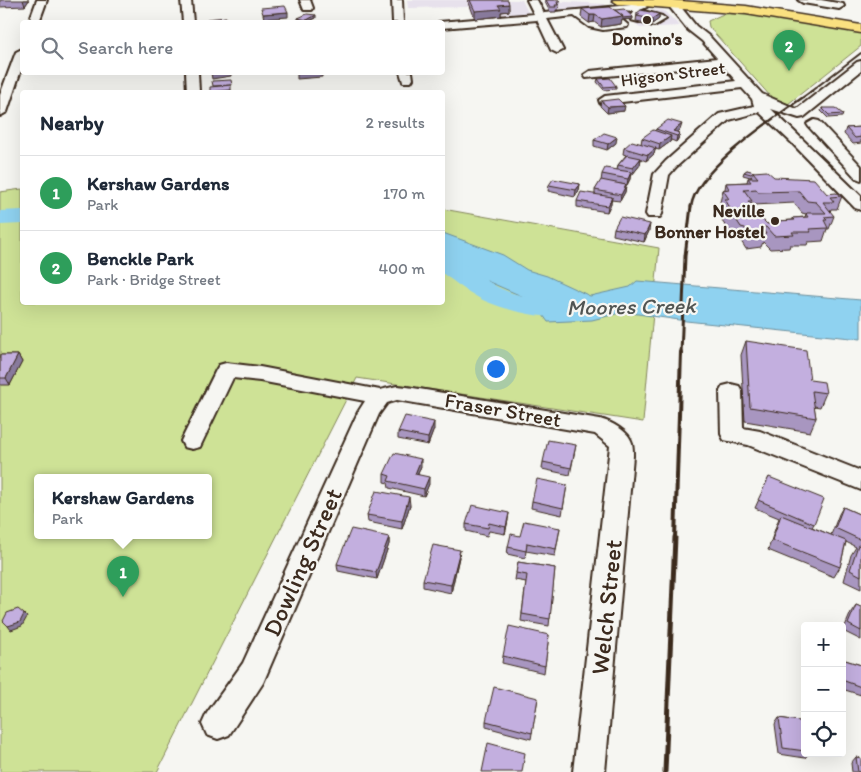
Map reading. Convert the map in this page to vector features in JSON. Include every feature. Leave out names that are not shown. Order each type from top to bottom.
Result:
[{"type":"main road","points":[[716,0],[735,7]]},
{"type":"main road","points":[[610,6],[679,2],[735,7],[861,28]]},
{"type":"main road","points":[[695,18],[709,11],[735,7]]},
{"type":"street","points":[[35,20],[42,0]]},
{"type":"street","points":[[186,0],[188,20]]},
{"type":"street","points":[[396,0],[398,20]]},
{"type":"street","points":[[532,0],[557,50]]},
{"type":"street","points":[[803,0],[839,6]]},
{"type":"street","points":[[587,1],[610,6],[623,25],[597,27],[588,24],[572,12],[562,8],[561,5],[572,3],[610,6],[640,10],[679,2]]},
{"type":"street","points":[[679,2],[695,18],[706,39]]},
{"type":"street","points":[[679,2],[692,28],[706,39],[819,164],[861,205]]},
{"type":"street","points":[[445,25],[540,17],[610,6]]},
{"type":"street","points":[[0,112],[20,57]]},
{"type":"street","points":[[590,75],[725,61]]},
{"type":"street","points":[[797,140],[793,131],[799,114],[861,65]]},
{"type":"street","points":[[192,75],[193,90]]},
{"type":"street","name":"Higson Street","points":[[606,100],[745,84]]},
{"type":"street","points":[[654,214],[662,174],[724,117],[764,103],[799,114]]},
{"type":"street","points":[[814,124],[861,175]]},
{"type":"street","points":[[819,164],[834,165],[861,175]]},
{"type":"street","points":[[841,185],[861,195]]},
{"type":"street","name":"Fraser Street","points":[[192,441],[226,370],[260,374],[380,397],[397,393],[407,394],[600,427],[608,431],[621,443]]},
{"type":"street","points":[[731,391],[732,434],[752,437],[861,481]]},
{"type":"street","name":"Dowling Street","points":[[218,724],[253,673],[369,412],[380,397]]},
{"type":"street","name":"Welch Street","points":[[589,772],[619,485],[621,443]]},
{"type":"shaded area","points":[[407,0],[522,0],[530,16],[475,20],[469,7],[408,8]]},
{"type":"shaded area","points":[[549,1],[605,4],[607,9],[552,13]]},
{"type":"shaded area","points":[[663,10],[680,26],[640,28],[624,11]]},
{"type":"green space","points":[[731,13],[749,14],[861,32],[861,46],[788,104],[771,97],[709,27],[708,21]]},
{"type":"green space","points":[[20,189],[20,305],[445,305],[445,209],[659,248],[643,422],[357,378],[157,772],[0,772],[0,192]]},
{"type":"water","points":[[445,234],[503,255],[527,270],[547,276],[590,296],[630,287],[637,281],[861,300],[861,339],[686,321],[624,312],[592,320],[548,322],[533,301],[445,263]]},
{"type":"building","points":[[470,0],[508,0],[509,4],[498,5],[501,9],[475,11]]},
{"type":"building","points":[[546,0],[559,0],[560,2],[557,2],[558,5],[555,5],[556,7],[550,7]]},
{"type":"building","points":[[285,6],[288,12],[263,14],[261,8]]},
{"type":"building","points":[[610,7],[623,16],[602,19],[595,15],[590,15],[582,9]]},
{"type":"building","points":[[624,9],[633,17],[622,18],[623,16],[615,10]]},
{"type":"building","points":[[641,10],[659,14],[652,19],[637,16],[640,14],[637,13]]},
{"type":"building","points":[[307,14],[316,15],[307,20],[298,18]]},
{"type":"building","points":[[226,17],[227,20],[207,20]]},
{"type":"building","points":[[610,78],[616,86],[604,87],[598,79]]},
{"type":"building","points":[[231,80],[232,85],[213,86],[212,81]]},
{"type":"building","points":[[231,85],[231,90],[210,90],[210,87]]},
{"type":"building","points":[[618,99],[625,106],[608,107],[601,101]]},
{"type":"building","points":[[822,108],[835,108],[843,114],[829,115]]},
{"type":"building","points":[[668,120],[682,124],[673,131],[680,133],[677,136],[656,129]]},
{"type":"building","points":[[861,127],[861,137],[855,138],[846,128]]},
{"type":"building","points":[[653,130],[671,136],[660,144],[642,138]]},
{"type":"building","points":[[604,133],[617,137],[608,144],[594,140]]},
{"type":"building","points":[[632,141],[656,148],[648,155],[624,148]]},
{"type":"building","points":[[627,155],[641,158],[633,168],[618,165]]},
{"type":"building","points":[[605,168],[631,172],[628,179],[602,174]]},
{"type":"building","points":[[747,170],[754,172],[751,174],[744,172]]},
{"type":"building","points":[[767,171],[774,177],[814,179],[827,194],[836,193],[842,196],[830,197],[834,202],[823,202],[834,216],[824,217],[827,220],[824,220],[828,228],[809,229],[811,232],[792,232],[794,235],[774,236],[766,227],[761,227],[766,234],[750,236],[745,228],[741,227],[737,221],[739,221],[738,219],[732,219],[726,208],[730,208],[725,199],[729,199],[723,190],[729,189],[726,183],[751,182],[748,178],[758,178],[753,172]],"holes":[[[756,189],[758,192],[799,191],[807,201],[816,202],[826,213],[807,213],[808,217],[793,218],[795,220],[777,221],[779,223],[767,224],[763,220],[755,219],[750,211],[755,211],[748,201],[752,201],[744,190]]]},
{"type":"building","points":[[553,179],[580,184],[576,190],[549,185]]},
{"type":"building","points":[[601,180],[626,185],[621,195],[595,190]]},
{"type":"building","points":[[581,192],[612,197],[608,206],[577,201]]},
{"type":"building","points":[[620,217],[650,224],[645,235],[614,228]]},
{"type":"building","points":[[746,341],[806,350],[810,380],[824,382],[826,393],[812,391],[816,418],[750,407]]},
{"type":"building","points":[[0,355],[18,355],[6,378],[0,378]]},
{"type":"building","points":[[405,416],[434,422],[428,438],[398,432]]},
{"type":"building","points":[[548,440],[576,445],[571,468],[543,462]]},
{"type":"building","points":[[394,453],[421,459],[415,474],[429,477],[424,489],[388,481],[390,476],[384,474]]},
{"type":"building","points":[[769,477],[824,499],[814,524],[758,500]]},
{"type":"building","points":[[537,479],[567,485],[563,508],[532,501]]},
{"type":"building","points":[[376,491],[409,497],[402,521],[367,515]]},
{"type":"building","points":[[472,505],[509,513],[506,527],[489,523],[488,528],[466,524]]},
{"type":"building","points":[[843,507],[861,515],[861,540],[835,528]]},
{"type":"building","points":[[781,515],[846,541],[840,567],[772,540]]},
{"type":"building","points":[[524,521],[560,528],[556,549],[527,543],[526,551],[508,547],[511,534],[520,536]]},
{"type":"building","points":[[351,529],[389,537],[376,572],[337,564]]},
{"type":"building","points":[[433,545],[460,550],[451,585],[423,580]]},
{"type":"building","points":[[858,545],[861,546],[861,576],[850,570]]},
{"type":"building","points":[[518,562],[555,568],[550,619],[522,614],[527,575],[516,573]]},
{"type":"building","points":[[856,605],[861,607],[861,631],[848,624]]},
{"type":"building","points":[[18,609],[24,614],[20,622],[8,626],[3,621],[7,613]]},
{"type":"building","points":[[509,626],[549,635],[545,666],[503,656]]},
{"type":"building","points":[[846,660],[861,665],[861,687],[846,681]]},
{"type":"building","points":[[494,687],[538,698],[532,733],[486,721]]},
{"type":"building","points":[[779,718],[801,721],[801,750],[783,748]]},
{"type":"building","points":[[488,743],[525,753],[522,772],[482,772]]},
{"type":"building","points":[[856,757],[861,758],[861,772],[858,772]]},
{"type":"waterway","name":"Moores Creek","points":[[0,218],[20,217]]},
{"type":"waterway","name":"Moores Creek","points":[[445,263],[479,287],[504,299],[541,307],[576,309]]},
{"type":"railway","points":[[810,92],[861,53]]},
{"type":"railway","points":[[691,207],[696,192],[723,159],[741,143],[812,91]]},
{"type":"railway","points":[[681,354],[685,256],[691,206]]},
{"type":"railway","points":[[675,539],[681,352]]},
{"type":"railway","points":[[665,772],[675,537]]},
{"type":"place","name":"Domino's","points":[[647,20]]},
{"type":"place","name":"Benckle Park","points":[[789,71]]},
{"type":"place","name":"Neville Bonner Hostel","points":[[775,221]]},
{"type":"place","name":"Kershaw Gardens","points":[[123,597]]}]
